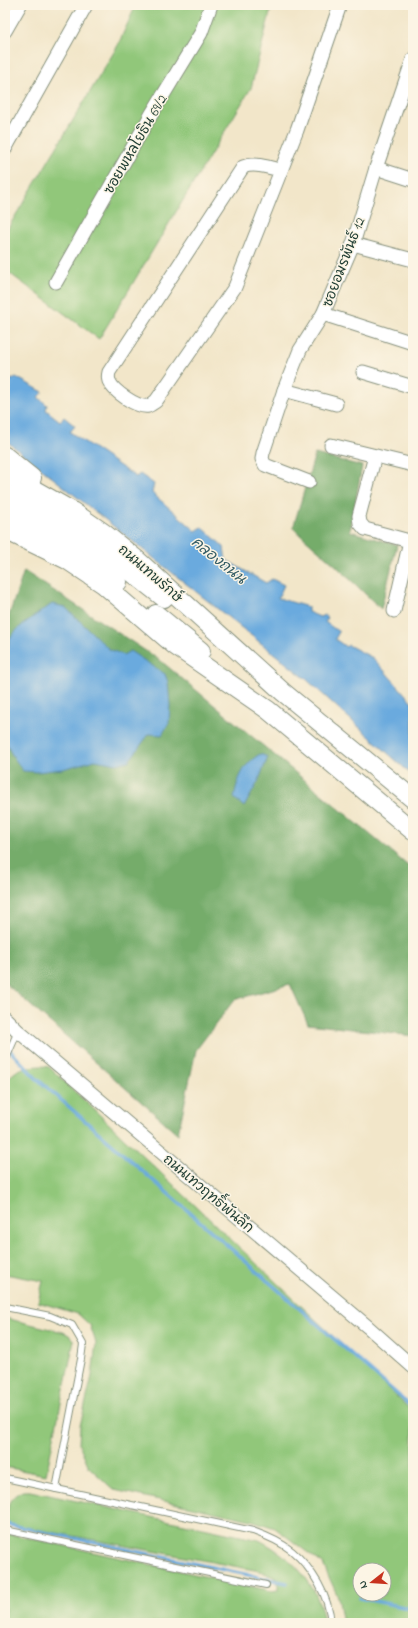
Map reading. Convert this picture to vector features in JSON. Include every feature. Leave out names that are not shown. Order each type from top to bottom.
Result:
[{"type":"main road","points":[[5,456],[72,511]]},
{"type":"main road","name":"ถนนเทพรักษ์","points":[[8,475],[72,511],[104,533],[135,558],[283,692],[413,799]]},
{"type":"main road","name":"ถนนเทพรักษ์","points":[[5,493],[74,530],[107,553],[188,629],[268,710]]},
{"type":"main road","name":"ถนนเทพรักษ์","points":[[5,512],[59,540],[188,629],[283,692]]},
{"type":"main road","name":"ถนนเทพรักษ์","points":[[5,530],[66,560],[102,584],[174,645],[268,710],[413,831]]},
{"type":"street","points":[[5,31],[20,5]]},
{"type":"street","points":[[5,149],[86,5]]},
{"type":"street","name":"ซอยพหลโยธิน 69/2","points":[[56,282],[151,115],[201,33],[211,5]]},
{"type":"street","points":[[281,170],[255,165],[243,167],[109,372],[108,377],[110,383],[127,399],[142,406],[150,406],[156,401],[235,287],[297,130],[340,5]]},
{"type":"street","name":"ซอยอมรพันธ์ 12","points":[[309,482],[265,466],[262,459],[263,453],[284,390],[300,350],[323,314],[353,244],[376,168],[408,86],[413,59]]},
{"type":"street","points":[[376,168],[413,180]]},
{"type":"street","points":[[353,244],[413,260]]},
{"type":"street","points":[[323,314],[413,343]]},
{"type":"street","points":[[363,372],[413,387]]},
{"type":"street","points":[[284,390],[336,404]]},
{"type":"street","points":[[331,445],[413,465]]},
{"type":"street","points":[[375,456],[359,516],[360,523],[365,529],[412,542],[394,611]]},
{"type":"street","name":"ถนนเทวฤทธิ์พันลึก","points":[[5,1018],[18,1031],[368,1327],[413,1367]]},
{"type":"lane","points":[[5,1061],[18,1031]]},
{"type":"lane","points":[[5,1307],[50,1316],[72,1325],[83,1344],[56,1489]]},
{"type":"lane","points":[[5,1485],[6,1478],[253,1531],[272,1538],[291,1550],[305,1564],[318,1582],[326,1599],[331,1623]]},
{"type":"lane","points":[[5,1530],[266,1584]]},
{"type":"green space","points":[[136,5],[272,5],[251,88],[99,339],[5,270],[5,233],[117,47]]},
{"type":"green space","points":[[315,454],[362,466],[350,531],[397,545],[381,609],[334,564],[293,528]]},
{"type":"green space","points":[[24,571],[161,661],[413,870],[413,1036],[308,1024],[290,984],[234,1000],[196,1050],[178,1134],[5,983],[5,627]]},
{"type":"green space","points":[[41,1066],[49,1067],[413,1412],[413,1623],[343,1623],[338,1597],[323,1564],[275,1528],[251,1520],[114,1490],[89,1467],[79,1444],[80,1426],[92,1376],[96,1343],[90,1325],[78,1314],[38,1302],[43,1281],[5,1274],[5,1082],[17,1071],[25,1068]]},
{"type":"green space","points":[[5,1318],[63,1332],[69,1335],[74,1341],[46,1475],[5,1467]]},
{"type":"green space","points":[[23,1491],[30,1491],[259,1540],[293,1563],[302,1573],[316,1596],[324,1623],[5,1623],[5,1533],[272,1591],[278,1590],[278,1579],[260,1571],[9,1524],[5,1520],[8,1507],[15,1495]]},
{"type":"water","name":"คลองถนน","points":[[5,375],[12,380],[16,377],[43,392],[38,397],[47,405],[46,410],[60,421],[64,417],[75,426],[70,432],[136,477],[140,474],[154,484],[152,493],[196,531],[202,527],[224,547],[226,560],[266,583],[272,579],[284,585],[278,598],[308,607],[308,612],[320,617],[324,615],[328,618],[325,622],[339,632],[335,639],[346,647],[348,645],[373,658],[413,703],[413,776],[306,679],[5,440]]},
{"type":"water","points":[[52,604],[65,607],[109,649],[123,655],[130,651],[165,674],[168,682],[170,705],[169,723],[162,735],[149,734],[129,761],[117,764],[95,760],[63,769],[37,772],[23,771],[8,747],[4,732],[4,704],[8,644],[10,638],[18,628]]},
{"type":"water","points":[[260,754],[268,757],[258,782],[244,807],[234,798],[237,785],[245,768]]},
{"type":"waterway","points":[[5,1045],[35,1077],[413,1408]]},
{"type":"waterway","points":[[5,1524],[287,1583]]},
{"type":"waterway","points":[[379,1602],[413,1609]]}]
